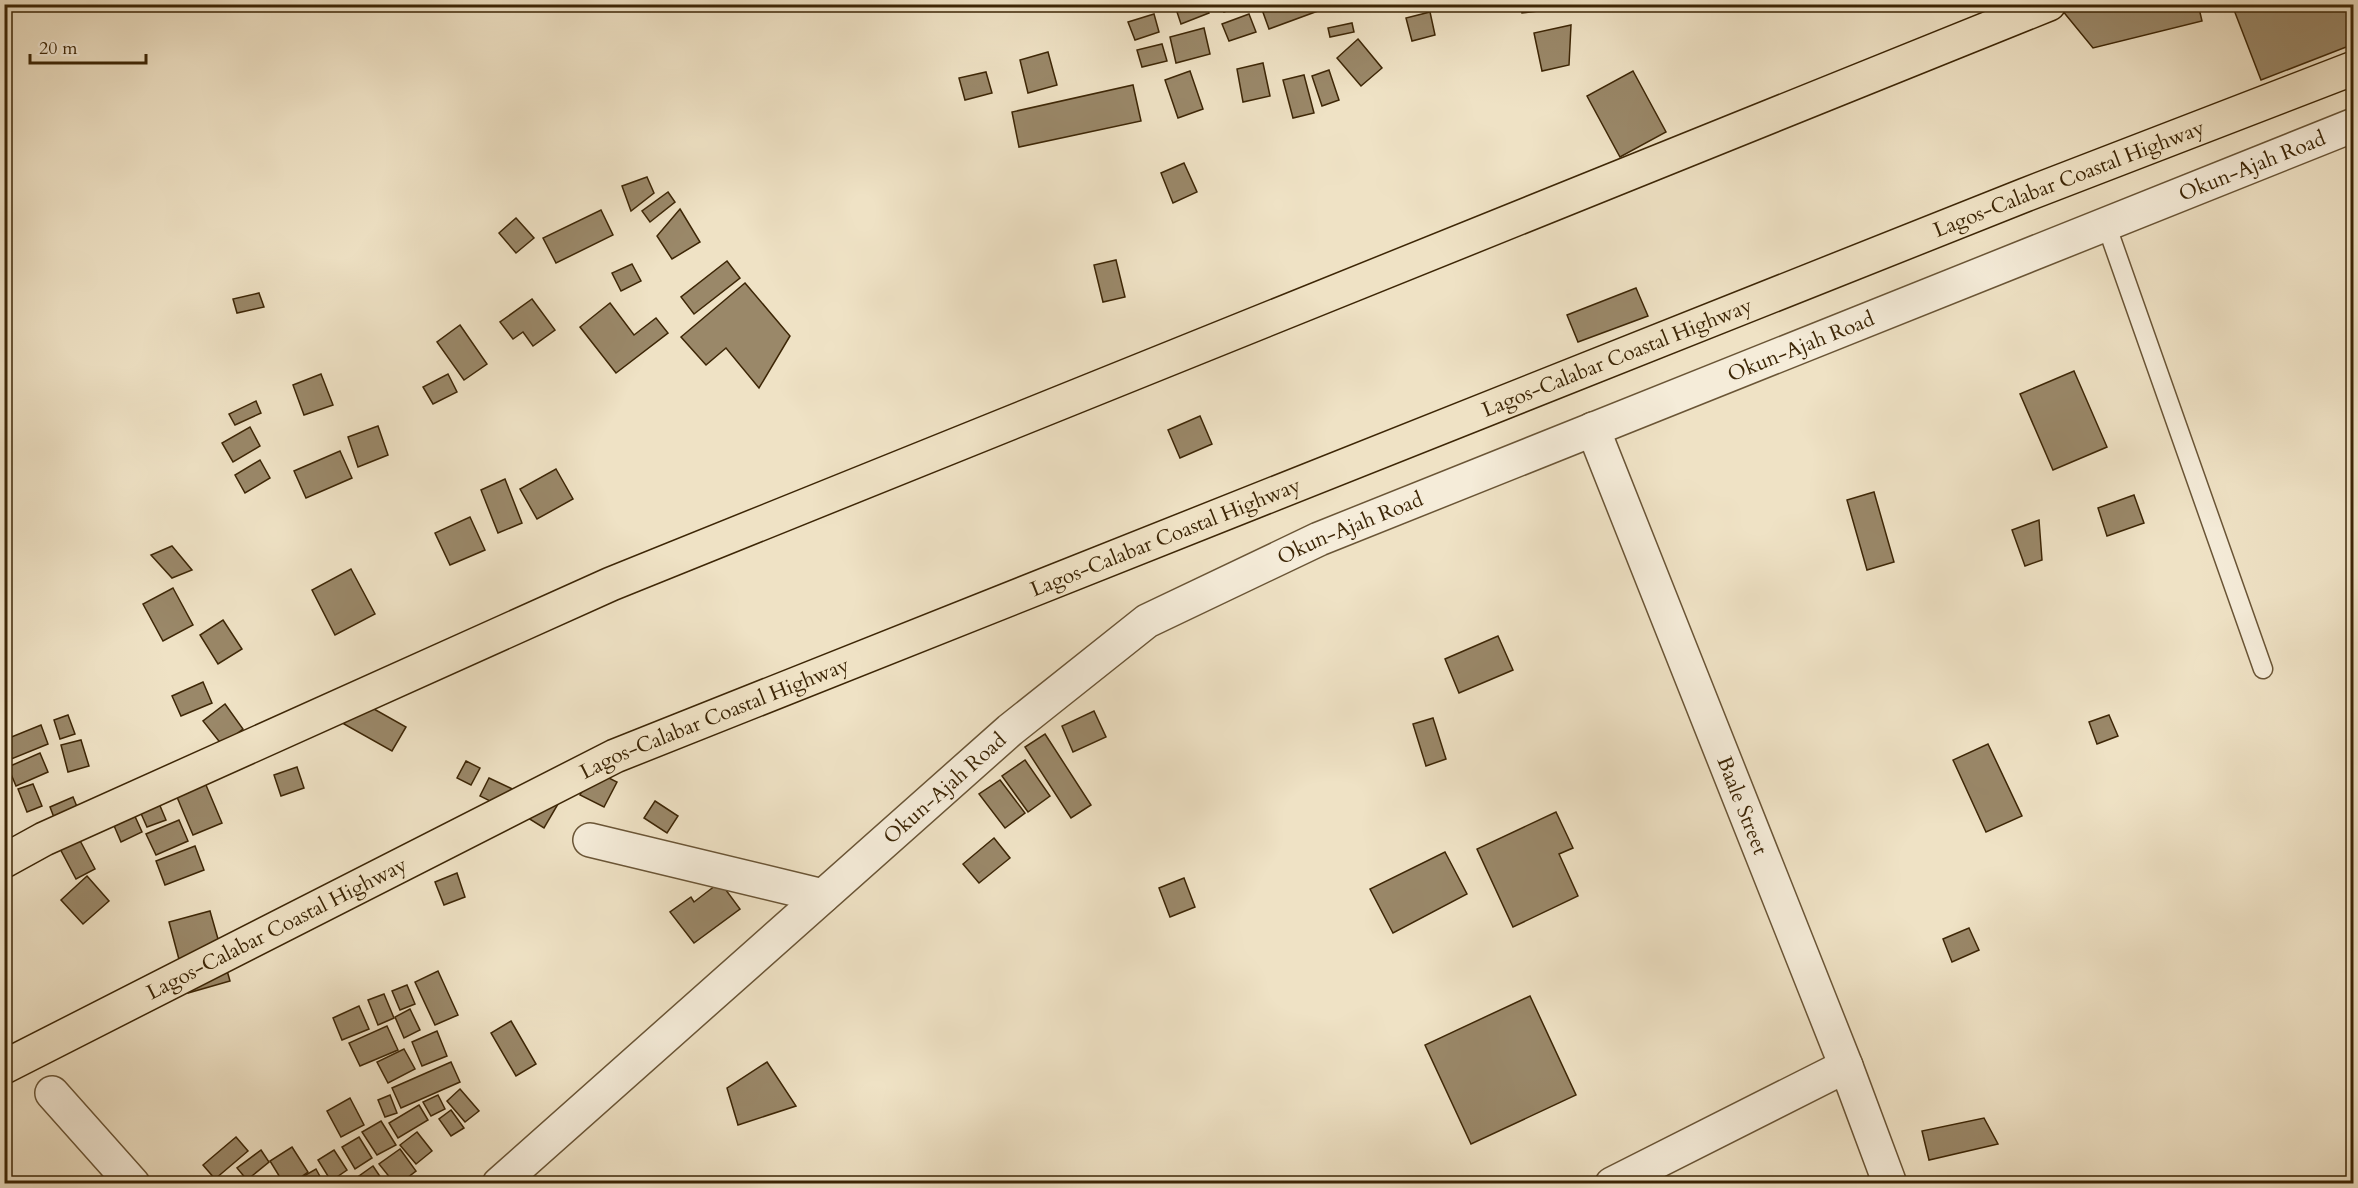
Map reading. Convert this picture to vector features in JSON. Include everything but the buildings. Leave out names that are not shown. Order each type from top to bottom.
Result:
[{"type":"highway","points":[[4,861],[44,839],[611,584],[2049,4]]},
{"type":"highway","name":"Lagos-Calabar Coastal Highway","points":[[4,1067],[615,756],[1992,208],[2354,68]]},
{"type":"street","name":"Okun-Ajah Road","points":[[499,1184],[1010,730],[1147,621],[1319,539],[2354,125]]},
{"type":"street","name":"Baale Street","points":[[1593,429],[1846,1066],[1890,1184]]},
{"type":"street","points":[[590,840],[823,896]]},
{"type":"street","points":[[1612,1184],[1846,1066]]},
{"type":"street","points":[[52,1093],[133,1184]]},
{"type":"lane","points":[[2106,224],[2263,669]]}]
